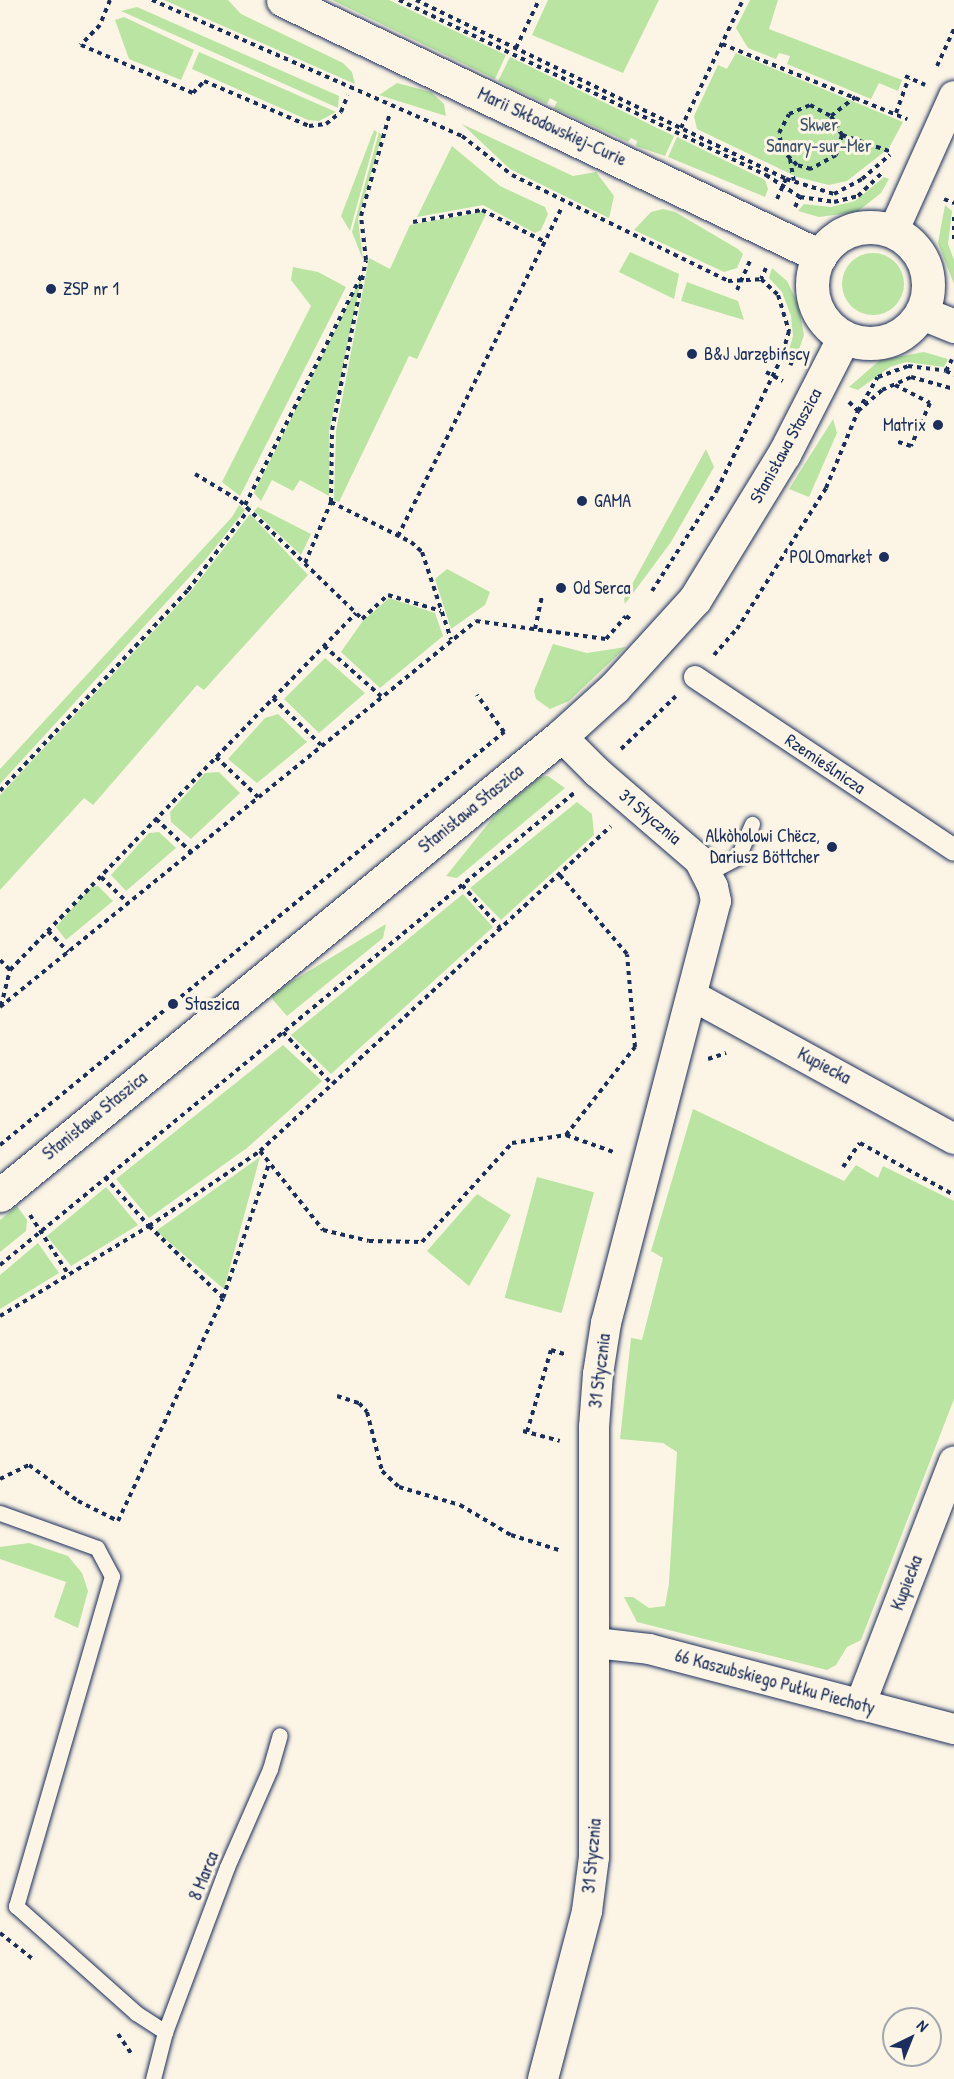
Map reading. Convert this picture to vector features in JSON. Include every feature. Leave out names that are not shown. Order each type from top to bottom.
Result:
[{"type":"street","name":"Marii Skłodowskiej-Curie","points":[[283,0],[820,256]]},
{"type":"street","points":[[893,232],[923,168],[941,91]]},
{"type":"street","points":[[866,227],[893,232],[907,240],[923,260],[928,290],[922,313],[902,334],[882,342],[844,337],[822,318],[814,300],[813,277],[820,256],[846,232],[866,227]]},
{"type":"street","points":[[922,313],[954,326]]},
{"type":"street","name":"Stanisława Staszica","points":[[0,1194],[561,736],[614,688],[695,599],[784,454],[844,337]]},
{"type":"street","name":"Rzemieślnicza","points":[[695,678],[954,850]]},
{"type":"street","name":"31 Stycznia","points":[[543,2079],[587,1911],[594,1857],[594,1427],[604,1333],[715,915],[713,887],[708,873],[689,850],[597,772],[561,736]]},
{"type":"street","name":"Kupiecka","points":[[693,996],[954,1139]]},
{"type":"street","name":"Kupiecka","points":[[860,1705],[954,1461]]},
{"type":"street","name":"66 Kaszubskiego Pułku Piechoty","points":[[595,1643],[649,1649],[954,1729]]},
{"type":"lane","points":[[708,873],[738,856],[752,824]]},
{"type":"lane","points":[[0,1513],[97,1548],[112,1576],[16,1906],[135,2013],[165,2032]]},
{"type":"lane","name":"8 Marca","points":[[153,2079],[165,2032],[227,1867],[270,1769],[280,1735]]},
{"type":"path","points":[[110,0],[100,25],[80,47],[193,93],[204,81],[309,126],[326,124],[341,112],[348,95]]},
{"type":"path","points":[[152,0],[462,136],[512,175],[728,281],[761,279],[778,295],[789,331],[781,358],[717,490],[645,602]]},
{"type":"path","points":[[399,0],[783,186],[800,197],[834,202],[858,196],[883,172],[893,177]]},
{"type":"path","points":[[416,0],[786,178],[834,194],[862,179],[891,154]]},
{"type":"path","points":[[516,48],[539,0]]},
{"type":"path","points":[[681,128],[743,0]]},
{"type":"path","points":[[722,44],[905,118]]},
{"type":"path","points":[[896,113],[907,77],[941,91]]},
{"type":"path","points":[[831,116],[855,97]]},
{"type":"path","points":[[842,135],[836,154],[825,164],[811,169],[790,158],[783,151],[779,133],[789,114],[810,105],[831,116],[842,135],[923,168]]},
{"type":"path","points":[[305,563],[331,502],[332,430],[363,271],[362,216],[390,113]]},
{"type":"path","points":[[790,158],[794,181]]},
{"type":"path","points":[[761,279],[774,236],[786,178]]},
{"type":"path","points":[[737,290],[742,279],[800,197]]},
{"type":"path","points":[[398,536],[561,209]]},
{"type":"path","points":[[412,222],[482,210],[545,242]]},
{"type":"path","points":[[954,218],[954,243]]},
{"type":"path","points":[[245,505],[363,271]]},
{"type":"path","points":[[946,371],[954,355]]},
{"type":"path","points":[[781,358],[799,367]]},
{"type":"path","points":[[858,411],[878,377],[908,366],[946,371],[954,375]]},
{"type":"path","points":[[858,411],[894,385],[911,377],[954,388]]},
{"type":"path","points":[[894,385],[930,403],[911,446],[896,441]]},
{"type":"path","points":[[843,397],[858,411]]},
{"type":"path","points":[[195,474],[245,505],[362,619],[388,595],[441,610]]},
{"type":"path","points":[[331,502],[398,536],[422,552],[451,639]]},
{"type":"path","points":[[0,791],[188,590],[249,509]]},
{"type":"path","points":[[535,629],[542,597]]},
{"type":"path","points":[[631,621],[638,611]]},
{"type":"path","points":[[0,1007],[10,970],[356,613]]},
{"type":"path","points":[[0,1007],[476,621],[606,639],[626,616]]},
{"type":"path","points":[[324,646],[381,696]]},
{"type":"path","points":[[0,1145],[504,732],[477,695]]},
{"type":"path","points":[[273,698],[321,745]]},
{"type":"path","points":[[216,758],[258,797]]},
{"type":"path","points":[[156,819],[190,852]]},
{"type":"path","points":[[0,1316],[149,1226],[260,1151],[330,1082],[619,819]]},
{"type":"path","points":[[559,874],[627,954],[635,1047],[566,1135]]},
{"type":"path","points":[[100,877],[128,903]]},
{"type":"path","points":[[462,885],[500,928]]},
{"type":"path","points":[[48,931],[68,952]]},
{"type":"path","points":[[0,960],[10,970]]},
{"type":"path","points":[[283,1032],[330,1082]]},
{"type":"path","points":[[699,1061],[738,1050]]},
{"type":"path","points":[[260,1151],[323,1230],[369,1240],[423,1242],[512,1143],[566,1135],[619,1154]]},
{"type":"path","points":[[843,1167],[860,1143],[954,1195]]},
{"type":"path","points":[[0,1479],[29,1465],[78,1501],[118,1521],[223,1298],[269,1164]]},
{"type":"path","points":[[105,1176],[149,1226],[223,1298]]},
{"type":"path","points":[[40,1231],[69,1275]]},
{"type":"path","points":[[551,1350],[525,1431],[565,1443]]},
{"type":"path","points":[[337,1395],[358,1403],[367,1412],[382,1471],[399,1487],[460,1505],[511,1535],[574,1555]]},
{"type":"path","points":[[0,1933],[36,1961]]},
{"type":"path","points":[[114,2030],[130,2047],[133,2058]]},
{"type":"green space","points":[[164,0],[228,0],[241,14],[343,63],[352,72],[355,84]]},
{"type":"green space","points":[[332,0],[389,0],[506,55],[495,79]]},
{"type":"green space","points":[[548,0],[659,0],[623,73],[532,35]]},
{"type":"green space","points":[[750,0],[778,0],[769,29],[902,80],[898,91],[879,83],[871,99],[787,64],[790,56],[779,53],[776,59],[748,48],[736,28]]},
{"type":"green space","points":[[137,7],[339,96],[338,108],[121,11]]},
{"type":"green space","points":[[124,17],[194,50],[181,80],[129,59],[115,20]]},
{"type":"green space","points":[[199,52],[336,112],[319,121],[308,120],[192,69]]},
{"type":"green space","name":"Skwer Sanary-sur-Mer","points":[[736,53],[903,122],[889,148],[847,181],[829,185],[797,177],[697,129],[694,116],[718,65],[727,69]]},
{"type":"green space","points":[[510,57],[674,136],[665,156],[636,146],[637,141],[631,138],[628,142],[554,108],[557,102],[550,98],[547,104],[498,81]]},
{"type":"green space","points":[[397,83],[431,92],[444,104],[446,116],[379,95]]},
{"type":"green space","points":[[462,124],[573,176],[596,172],[614,196],[609,218],[510,169]]},
{"type":"green space","points":[[374,130],[377,132],[350,231],[341,216]]},
{"type":"green space","points":[[379,132],[382,136],[358,219],[363,260],[352,232]]},
{"type":"green space","points":[[677,137],[765,180],[768,189],[765,197],[668,157]]},
{"type":"green space","points":[[452,146],[500,186],[545,207],[548,214],[541,230],[535,233],[483,205],[417,217]]},
{"type":"green space","points":[[884,177],[889,179],[881,193],[857,212],[819,217],[798,211],[804,204],[831,207],[855,201]]},
{"type":"green space","points":[[945,205],[952,211],[948,244],[954,260],[954,284],[938,243]]},
{"type":"green space","points":[[663,209],[675,212],[738,249],[743,254],[737,268],[724,272],[634,230],[651,212]]},
{"type":"green space","points":[[482,212],[486,214],[417,359],[409,356],[339,502],[334,500],[336,431],[369,258],[390,269],[410,225]]},
{"type":"green space","points":[[630,252],[679,274],[674,299],[619,272]]},
{"type":"green space","points":[[867,253],[879,253],[895,262],[902,272],[904,284],[902,296],[895,306],[879,315],[867,315],[856,310],[847,301],[842,290],[842,278],[847,267],[856,258]]},
{"type":"green space","points":[[293,267],[318,272],[346,287],[240,496],[222,482],[311,306],[291,280]]},
{"type":"green space","points":[[772,268],[787,281],[798,304],[804,335],[795,361],[788,354],[793,336],[791,316],[782,292],[769,278]]},
{"type":"green space","points":[[362,276],[329,431],[329,496],[300,480],[293,491],[272,480],[261,501],[254,493]]},
{"type":"green space","points":[[687,282],[738,301],[744,320],[681,301]]},
{"type":"green space","points":[[924,352],[948,359],[944,367],[906,362],[890,367],[858,390],[849,387],[880,360]]},
{"type":"green space","points":[[833,419],[837,433],[809,497],[789,489]]},
{"type":"green space","points":[[706,449],[714,467],[671,542],[625,604],[624,599]]},
{"type":"green space","points":[[239,505],[245,510],[205,560],[0,784],[0,769],[232,517]]},
{"type":"green space","points":[[258,507],[311,534],[301,555],[254,511]]},
{"type":"green space","points":[[250,514],[308,575],[204,690],[197,685],[93,805],[84,798],[0,890],[0,795],[191,591]]},
{"type":"green space","points":[[447,569],[490,592],[485,605],[451,629],[435,579]]},
{"type":"green space","points":[[389,598],[435,613],[443,636],[380,688],[341,652],[362,622]]},
{"type":"green space","points":[[553,644],[587,653],[626,647],[569,701],[550,709],[536,699],[534,691]]},
{"type":"green space","points":[[325,658],[365,693],[319,733],[284,699]]},
{"type":"green space","points":[[278,714],[307,742],[257,783],[228,759],[265,718]]},
{"type":"green space","points":[[219,772],[240,793],[191,839],[171,822],[170,812],[205,773]]},
{"type":"green space","points":[[548,776],[565,788],[457,878],[446,876],[496,814],[540,777]]},
{"type":"green space","points":[[577,802],[592,814],[594,835],[501,920],[470,888]]},
{"type":"green space","points":[[159,832],[176,848],[126,891],[111,875],[149,833]]},
{"type":"green space","points":[[98,886],[113,901],[66,940],[56,927],[91,887]]},
{"type":"green space","points":[[463,894],[493,927],[331,1074],[291,1035]]},
{"type":"green space","points":[[386,924],[383,938],[287,1016],[273,1000],[272,996],[286,985]]},
{"type":"green space","points":[[283,1045],[322,1081],[247,1148],[149,1218],[116,1179]]},
{"type":"green space","points":[[693,1109],[844,1181],[856,1165],[878,1178],[883,1166],[954,1201],[954,1399],[861,1640],[847,1647],[836,1665],[827,1670],[637,1622],[624,1597],[633,1597],[649,1608],[665,1606],[669,1583],[677,1452],[663,1443],[620,1439],[631,1338],[642,1340],[663,1258],[651,1251]]},
{"type":"green space","points":[[260,1157],[224,1289],[156,1231]]},
{"type":"green space","points":[[537,1177],[594,1192],[562,1313],[505,1298]]},
{"type":"green space","points":[[106,1187],[138,1225],[71,1266],[47,1236]]},
{"type":"green space","points":[[477,1194],[511,1215],[469,1286],[427,1251]]},
{"type":"green space","points":[[17,1206],[27,1220],[26,1231],[0,1252],[0,1220]]},
{"type":"green space","points":[[38,1243],[59,1273],[0,1309],[0,1275]]},
{"type":"green space","points":[[29,1543],[68,1556],[82,1573],[88,1591],[78,1628],[54,1617],[66,1582],[0,1559],[0,1547]]},
{"type":"place","name":"ZSP nr 1","points":[[51,289]]},
{"type":"place","name":"B&J Jarzębińscy","points":[[692,354]]},
{"type":"place","name":"Matrix","points":[[938,425]]},
{"type":"place","name":"GAMA","points":[[582,501]]},
{"type":"place","name":"POLOmarket","points":[[884,557]]},
{"type":"place","name":"Od Serca","points":[[561,588]]},
{"type":"place","name":"Alkòholowi Chëcz, Dariusz Böttcher","points":[[832,847]]},
{"type":"place","name":"Staszica","points":[[173,1004]]}]
